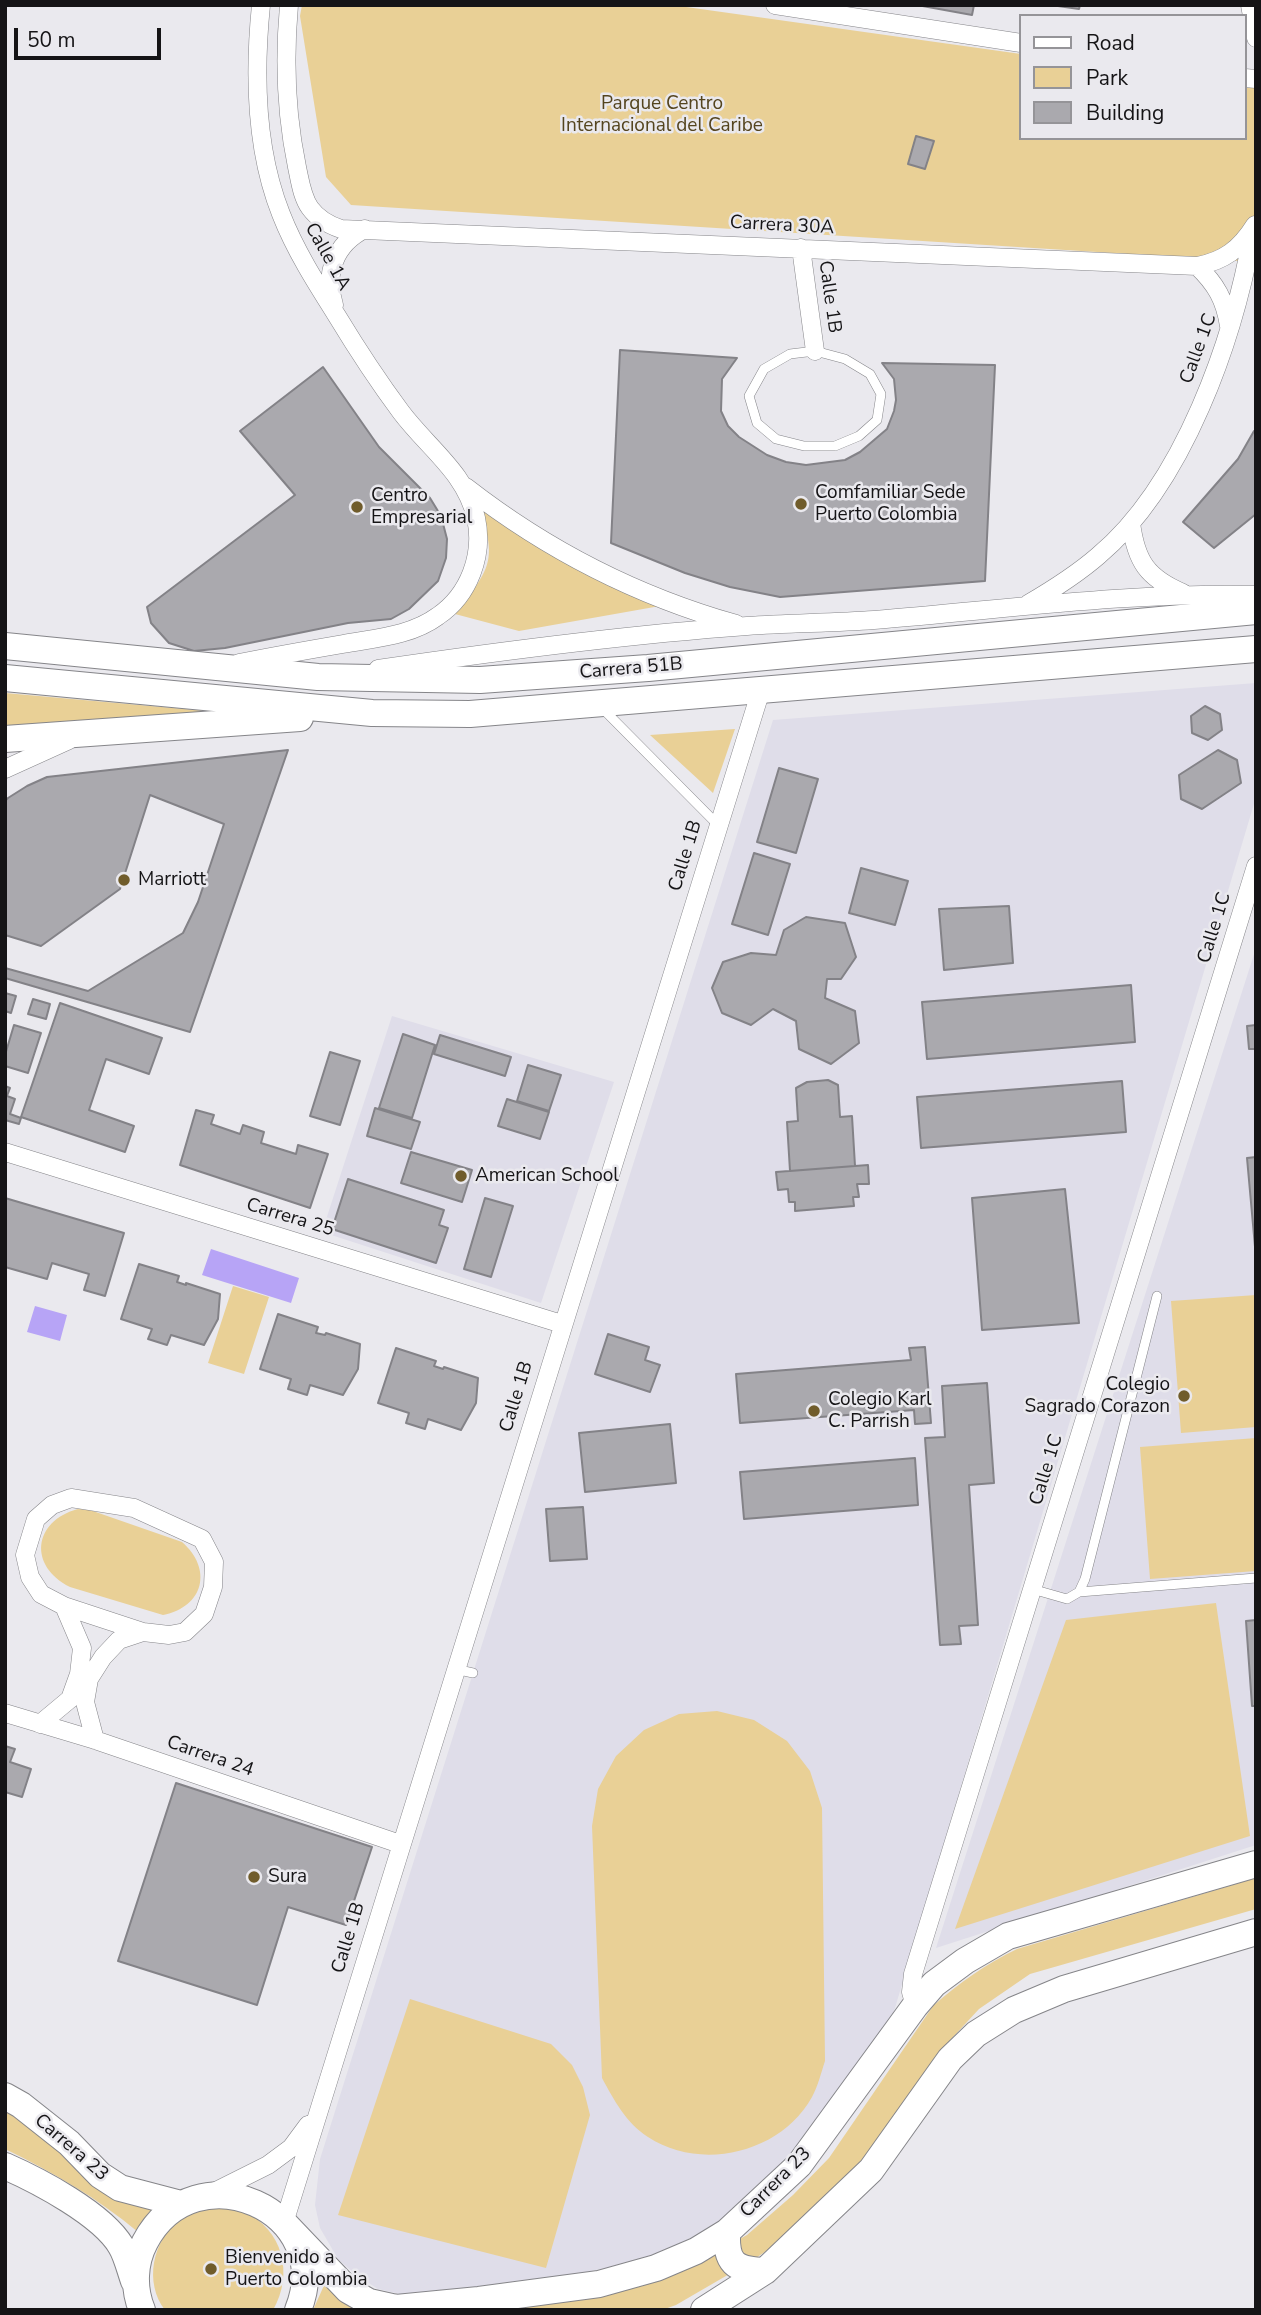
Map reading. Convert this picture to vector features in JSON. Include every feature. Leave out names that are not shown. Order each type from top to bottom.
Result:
[{"type":"main road","name":"Carrera 51B","points":[[5,646],[318,677],[480,680],[662,667],[1256,611]]},
{"type":"main road","name":"Carrera 51B","points":[[5,678],[372,713],[470,714],[1256,649]]},
{"type":"main road","points":[[5,739],[372,713]]},
{"type":"main road","name":"Carrera 23","points":[[284,2223],[348,2290],[369,2302],[396,2308],[479,2301],[599,2284],[656,2268],[696,2251],[727,2232],[799,2165],[915,2007],[934,1984],[954,1969],[1008,1937],[1256,1864]]},
{"type":"main road","points":[[704,2310],[765,2271],[871,2170],[950,2059],[976,2034],[1014,2010],[1064,1989],[1256,1932]]},
{"type":"main road","name":"Carrera 23","points":[[5,2096],[21,2105],[69,2143],[100,2175],[120,2188],[181,2204]]},
{"type":"main road","name":"Carrera 23","points":[[5,2166],[78,2205],[102,2223],[121,2245],[139,2298]]},
{"type":"main road","points":[[139,2298],[136,2267],[151,2230],[164,2216],[181,2204],[207,2196],[240,2197],[257,2203],[284,2223],[295,2238],[305,2276],[298,2310]]},
{"type":"main road","points":[[727,2232],[732,2262],[748,2271],[765,2271]]},
{"type":"street","name":"Calle 1A","points":[[261,5],[258,101],[265,159],[275,198],[299,252],[373,373],[403,415],[454,470],[465,487]]},
{"type":"street","name":"Calle 1A","points":[[289,5],[286,55],[288,103],[294,152],[305,199]]},
{"type":"street","points":[[775,5],[1020,43]]},
{"type":"street","points":[[1250,5],[1256,38]]},
{"type":"street","name":"Carrera 30A","points":[[305,199],[311,209],[329,225],[341,229],[1197,266],[1215,263],[1231,254],[1245,241],[1255,220]]},
{"type":"street","name":"Calle 1C","points":[[1024,606],[1063,583],[1099,555],[1131,523],[1156,488],[1216,372],[1240,296],[1255,220]]},
{"type":"street","points":[[344,328],[333,301],[332,266],[335,256],[348,239],[365,229]]},
{"type":"street","name":"Calle 1B","points":[[801,248],[816,351]]},
{"type":"street","points":[[1197,266],[1221,294],[1230,331]]},
{"type":"street","points":[[465,487],[536,537],[603,574],[664,600],[746,626]]},
{"type":"street","points":[[218,666],[397,634],[413,630],[438,617],[463,590],[475,564],[478,535],[476,518],[465,487]]},
{"type":"street","points":[[1131,523],[1134,547],[1145,568],[1163,585],[1186,594]]},
{"type":"street","points":[[318,677],[521,648],[746,626],[875,620],[1186,594],[1256,595]]},
{"type":"street","name":"Calle 1B","points":[[284,2223],[761,690]]},
{"type":"street","points":[[5,769],[83,734]]},
{"type":"street","name":"Calle 1C","points":[[915,2007],[911,1992],[913,1974],[1256,866]]},
{"type":"street","name":"Carrera 25","points":[[5,1152],[562,1324]]},
{"type":"street","points":[[71,1498],[134,1508],[202,1539],[214,1562],[213,1587],[204,1614],[185,1632],[169,1635],[143,1632],[64,1606],[41,1594],[30,1577],[25,1555],[36,1519],[52,1505],[71,1498]]},
{"type":"street","points":[[40,1724],[70,1699],[79,1674],[82,1648],[64,1606]]},
{"type":"street","points":[[95,1740],[85,1702],[89,1679],[103,1657],[119,1640],[143,1632]]},
{"type":"street","name":"Carrera 24","points":[[5,1713],[95,1740],[400,1844]]},
{"type":"street","name":"Calle 1B","points":[[207,2196],[268,2165],[290,2148],[315,2117]]},
{"type":"lane","points":[[816,351],[845,359],[870,374],[881,394],[877,420],[859,436],[835,446],[804,446],[776,439],[757,423],[749,396],[764,369],[790,354],[816,351]]},
{"type":"lane","points":[[597,704],[718,825]]},
{"type":"lane","points":[[1079,1592],[1093,1551],[1157,1296]]},
{"type":"lane","points":[[1032,1589],[1067,1599],[1079,1592],[1256,1578]]},
{"type":"lane","points":[[455,1669],[473,1674]]},
{"type":"shaded area","name":"Colegio Karl C. Parrish","points":[[1256,683],[1256,797],[889,2028],[791,2166],[740,2212],[662,2255],[578,2274],[425,2295],[400,2294],[378,2289],[338,2259],[320,2228],[315,2205],[320,2159],[773,720]]},
{"type":"shaded area","name":"Colegio Sagrado Corazon","points":[[1256,948],[1256,1845],[936,1948]]},
{"type":"shaded area","name":"American School","points":[[392,1016],[614,1082],[541,1303],[322,1232]]},
{"type":"shaded area","points":[[211,1249],[299,1278],[291,1303],[202,1275]]},
{"type":"shaded area","points":[[35,1306],[67,1315],[60,1341],[27,1332]]},
{"type":"green space","name":"Parque Centro Internacional del Caribe","points":[[302,5],[672,5],[1020,54],[1020,140],[1247,140],[1247,86],[1256,87],[1256,262],[351,205],[326,177],[300,16]]},
{"type":"green space","points":[[478,503],[660,606],[519,631],[455,614],[477,585],[488,563],[488,539]]},
{"type":"green space","points":[[5,693],[240,714],[5,726]]},
{"type":"green space","points":[[735,729],[713,793],[650,735]]},
{"type":"green space","points":[[233,1286],[269,1297],[244,1374],[208,1363]]},
{"type":"green space","points":[[1256,1295],[1256,1427],[1181,1433],[1171,1301]]},
{"type":"green space","points":[[1256,1438],[1256,1571],[1150,1579],[1140,1447]]},
{"type":"green space","points":[[78,1509],[90,1510],[182,1542],[198,1564],[200,1586],[195,1596],[177,1611],[163,1615],[70,1587],[56,1578],[47,1568],[41,1545],[52,1523]]},
{"type":"green space","points":[[1216,1603],[1250,1836],[955,1929],[1066,1620]]},
{"type":"green space","points":[[717,1711],[754,1720],[787,1741],[810,1771],[822,1808],[825,2061],[812,2097],[798,2116],[781,2132],[738,2151],[715,2154],[669,2148],[648,2137],[627,2118],[602,2078],[592,1826],[598,1789],[616,1756],[644,1730],[679,1714]]},
{"type":"green space","points":[[1256,1878],[1256,1909],[1030,1974],[979,2009],[942,2049],[848,2182],[803,2226],[750,2262],[676,2305],[662,2310],[478,2310],[705,2258],[747,2235],[793,2195],[829,2158],[933,2006],[953,1989],[1017,1949]]},
{"type":"green space","points":[[410,1999],[551,2044],[572,2065],[583,2087],[590,2115],[546,2268],[338,2215]]},
{"type":"green space","points":[[5,2105],[167,2206],[138,2232],[74,2186],[5,2149]]},
{"type":"green space","points":[[222,2208],[244,2212],[268,2229],[276,2241],[281,2254],[283,2282],[273,2310],[165,2310],[158,2299],[153,2275],[157,2250],[163,2239],[170,2229],[185,2217],[200,2211]]},
{"type":"green space","points":[[326,2281],[370,2310],[313,2310]]},
{"type":"building","points":[[917,5],[974,5],[972,15]]},
{"type":"building","points":[[1051,5],[1080,5],[1079,9]]},
{"type":"building","points":[[916,136],[934,141],[925,169],[908,164]]},
{"type":"building","name":"Comfamiliar Sede Puerto Colombia","points":[[620,350],[737,358],[722,379],[721,411],[728,426],[739,437],[767,455],[806,465],[845,460],[860,452],[887,429],[896,400],[894,379],[882,363],[995,365],[985,581],[780,597],[730,587],[685,573],[611,543]]},
{"type":"building","name":"Centro Empresarial","points":[[323,367],[379,447],[430,498],[441,516],[447,539],[446,558],[438,581],[409,609],[391,619],[348,623],[225,648],[194,651],[169,643],[151,623],[147,607],[295,495],[240,431]]},
{"type":"building","points":[[1254,431],[1256,514],[1214,548],[1183,522],[1238,459]]},
{"type":"building","points":[[1205,706],[1220,714],[1222,730],[1208,740],[1192,733],[1191,716]]},
{"type":"building","name":"Marriott","points":[[288,750],[190,1032],[5,978],[5,801],[8,798],[47,777]]},
{"type":"building","points":[[1218,750],[1237,760],[1241,783],[1202,809],[1181,799],[1179,775]]},
{"type":"building","points":[[779,768],[818,779],[796,853],[757,842]]},
{"type":"building","points":[[150,795],[224,824],[198,902],[183,933],[88,991],[5,968],[5,935],[41,946],[120,889]]},
{"type":"building","points":[[754,853],[790,864],[768,935],[732,924]]},
{"type":"building","points":[[861,868],[908,881],[895,925],[849,913]]},
{"type":"building","points":[[1009,906],[1013,963],[944,970],[939,909]]},
{"type":"building","points":[[806,917],[845,923],[856,957],[841,979],[827,979],[825,998],[855,1011],[859,1043],[831,1064],[799,1049],[796,1021],[773,1009],[751,1025],[722,1013],[712,988],[723,962],[751,953],[776,955],[784,930]]},
{"type":"building","points":[[1131,985],[1135,1042],[927,1059],[922,1002]]},
{"type":"building","points":[[5,993],[16,996],[11,1013],[5,1011]]},
{"type":"building","points":[[33,999],[50,1004],[46,1019],[28,1014]]},
{"type":"building","points":[[60,1003],[162,1038],[149,1074],[106,1059],[89,1110],[134,1126],[125,1152],[21,1117]]},
{"type":"building","points":[[14,1025],[41,1033],[28,1073],[5,1066],[5,1055]]},
{"type":"building","points":[[1256,1025],[1256,1049],[1249,1049],[1247,1026]]},
{"type":"building","points":[[403,1034],[435,1045],[412,1118],[379,1108]]},
{"type":"building","points":[[440,1035],[511,1057],[505,1076],[434,1054]]},
{"type":"building","points":[[330,1052],[360,1061],[340,1125],[310,1116]]},
{"type":"building","points":[[528,1065],[561,1075],[549,1111],[517,1101]]},
{"type":"building","points":[[828,1080],[838,1085],[840,1117],[852,1116],[855,1166],[790,1171],[787,1122],[798,1121],[796,1088],[807,1082]]},
{"type":"building","points":[[1122,1081],[1126,1132],[921,1148],[917,1097]]},
{"type":"building","points":[[5,1086],[10,1088],[7,1096],[15,1099],[10,1114],[21,1118],[19,1124],[5,1120]]},
{"type":"building","points":[[507,1099],[549,1112],[540,1139],[498,1126]]},
{"type":"building","points":[[375,1108],[420,1122],[411,1149],[367,1136]]},
{"type":"building","points":[[196,1110],[214,1115],[211,1124],[240,1134],[243,1125],[264,1132],[261,1143],[296,1154],[298,1145],[328,1154],[310,1208],[180,1165]]},
{"type":"building","points":[[411,1152],[472,1170],[462,1202],[401,1183]]},
{"type":"building","points":[[1256,1157],[1256,1258],[1247,1158]]},
{"type":"building","points":[[868,1165],[869,1184],[857,1184],[859,1197],[853,1197],[854,1206],[795,1211],[795,1202],[789,1202],[788,1189],[778,1190],[776,1172]]},
{"type":"building","points":[[348,1179],[444,1210],[439,1225],[448,1228],[436,1263],[332,1229]]},
{"type":"building","points":[[1065,1189],[1079,1323],[982,1330],[972,1198]]},
{"type":"building","points":[[5,1198],[124,1233],[105,1296],[84,1290],[89,1274],[52,1263],[47,1279],[5,1267]]},
{"type":"building","points":[[485,1198],[513,1206],[491,1277],[464,1269]]},
{"type":"building","points":[[139,1264],[179,1276],[177,1282],[220,1294],[218,1319],[204,1345],[171,1335],[167,1345],[148,1339],[152,1329],[121,1319]]},
{"type":"building","points":[[278,1314],[318,1327],[316,1333],[326,1333],[360,1344],[358,1369],[343,1395],[310,1385],[307,1395],[288,1389],[291,1379],[260,1369]]},
{"type":"building","points":[[608,1334],[649,1347],[645,1360],[660,1365],[650,1392],[595,1374]]},
{"type":"building","points":[[925,1347],[931,1423],[915,1424],[914,1410],[740,1423],[736,1374],[911,1360],[909,1348]]},
{"type":"building","points":[[396,1348],[436,1361],[434,1366],[478,1378],[476,1403],[461,1430],[428,1419],[425,1429],[406,1423],[409,1413],[378,1403]]},
{"type":"building","points":[[987,1383],[994,1483],[969,1485],[978,1625],[959,1626],[961,1644],[940,1645],[925,1438],[945,1437],[942,1386]]},
{"type":"building","points":[[670,1424],[676,1483],[585,1492],[579,1433]]},
{"type":"building","points":[[915,1458],[918,1505],[744,1519],[740,1472]]},
{"type":"building","points":[[583,1507],[587,1559],[550,1561],[546,1509]]},
{"type":"building","points":[[1256,1620],[1256,1706],[1252,1706],[1246,1621]]},
{"type":"building","points":[[5,1746],[15,1749],[10,1762],[31,1769],[22,1797],[5,1792]]},
{"type":"building","name":"Sura","points":[[176,1783],[372,1847],[346,1925],[288,1907],[257,2005],[118,1961]]},
{"type":"place","name":"Comfamiliar Sede Puerto Colombia","points":[[801,504]]},
{"type":"place","name":"Centro Empresarial","points":[[357,507]]},
{"type":"place","name":"Marriott","points":[[124,880]]},
{"type":"place","name":"American School","points":[[461,1176]]},
{"type":"place","name":"Colegio Sagrado Corazon","points":[[1184,1396]]},
{"type":"place","name":"Colegio Karl C. Parrish","points":[[814,1411]]},
{"type":"place","name":"Sura","points":[[254,1877]]},
{"type":"place","name":"Bienvenido a Puerto Colombia","points":[[211,2269]]}]
